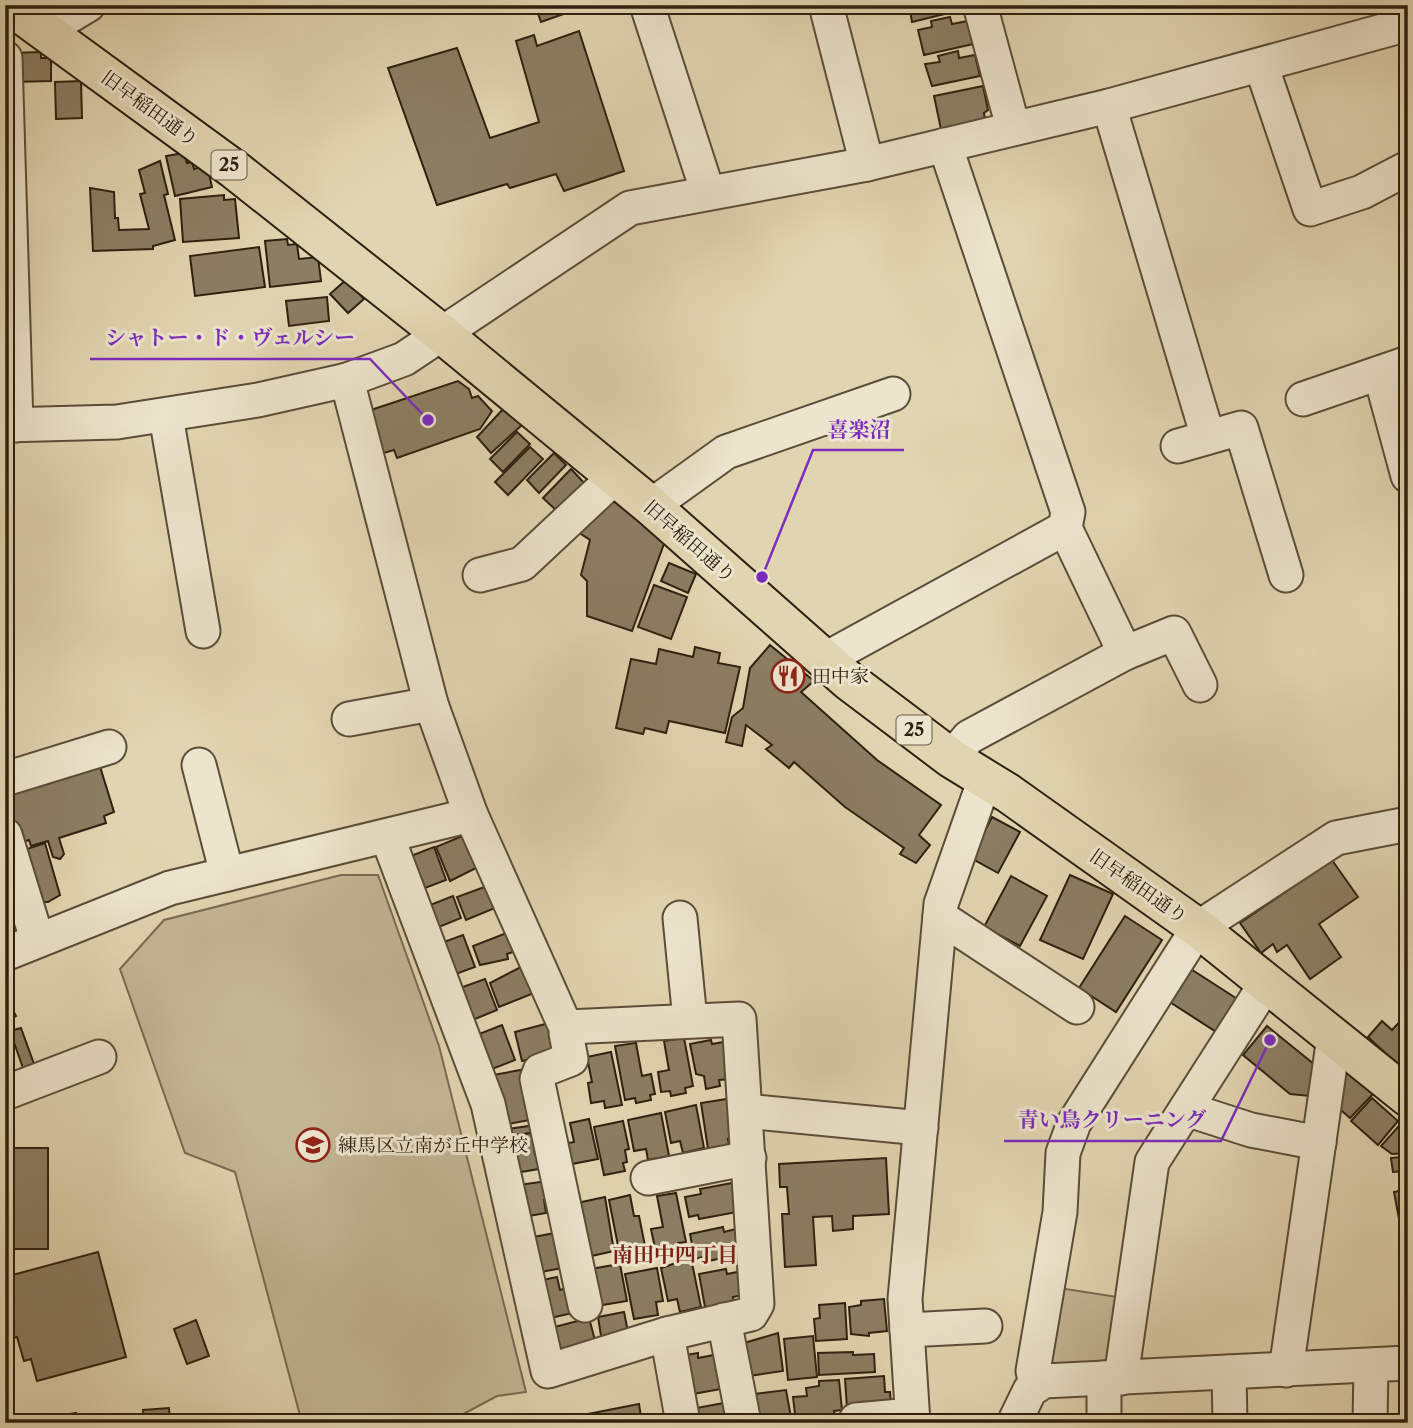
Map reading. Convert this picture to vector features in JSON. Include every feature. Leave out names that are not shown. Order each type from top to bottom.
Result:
[{"type":"main road","name":"旧早稲田通り","points":[[9,5],[235,170],[442,334],[651,506],[824,660],[951,758],[1198,928],[1408,1097]]},
{"type":"street","points":[[45,31],[88,5]]},
{"type":"street","points":[[647,5],[708,192]]},
{"type":"street","points":[[980,5],[1013,127]]},
{"type":"street","points":[[1404,5],[1408,9]]},
{"type":"street","points":[[828,13],[867,164]]},
{"type":"street","points":[[5,58],[11,425],[117,422],[166,416],[347,380],[404,359],[630,208],[867,164],[1109,106],[1408,24]]},
{"type":"street","points":[[1261,65],[1310,209],[1362,192],[1408,168]]},
{"type":"street","points":[[1109,106],[1193,441],[1241,428],[1286,575]]},
{"type":"street","points":[[945,145],[1068,512],[1065,528],[1125,653]]},
{"type":"street","points":[[1303,399],[1394,368],[1408,477]]},
{"type":"street","points":[[347,380],[432,704],[471,815],[568,1027]]},
{"type":"street","points":[[651,506],[726,452],[892,394]]},
{"type":"street","points":[[166,416],[203,631]]},
{"type":"street","points":[[480,575],[522,564],[615,476]]},
{"type":"street","points":[[824,660],[1065,528]]},
{"type":"street","points":[[951,758],[969,737],[1125,653],[1174,633],[1200,685]]},
{"type":"street","points":[[349,719],[432,704]]},
{"type":"street","points":[[5,779],[109,747]]},
{"type":"street","points":[[199,765],[227,874]]},
{"type":"street","points":[[856,1420],[913,1419],[905,1299],[941,904],[985,779]]},
{"type":"street","points":[[5,954],[170,888],[471,815]]},
{"type":"street","points":[[1014,1423],[1036,1384],[1033,1371],[1060,1212],[1063,1153],[1074,1123],[1198,928],[1335,838],[1408,824]]},
{"type":"street","points":[[5,835],[37,939]]},
{"type":"street","points":[[387,836],[488,1104],[548,1371],[667,1334],[751,1314],[757,1304],[739,1019],[568,1027]]},
{"type":"street","points":[[940,916],[1077,1007]]},
{"type":"street","points":[[680,919],[690,1020]]},
{"type":"street","points":[[1104,1423],[1152,1162],[1267,982]]},
{"type":"street","points":[[568,1027],[566,1034],[571,1059],[540,1071],[537,1079],[584,1305]]},
{"type":"street","points":[[1286,1370],[1334,1037]]},
{"type":"street","points":[[5,1093],[99,1058]]},
{"type":"street","points":[[1186,1109],[1251,1130],[1319,1143]]},
{"type":"street","points":[[746,1111],[921,1128]]},
{"type":"street","points":[[648,1178],[749,1158]]},
{"type":"street","points":[[724,1320],[744,1423]]},
{"type":"street","points":[[907,1330],[985,1326]]},
{"type":"street","points":[[667,1334],[683,1423]]},
{"type":"street","points":[[1036,1384],[1408,1363]]},
{"type":"street","points":[[1370,1423],[1371,1367]]},
{"type":"street","points":[[1229,1372],[1230,1423]]},
{"type":"shaded area","name":"練馬区立南が丘中学校","points":[[341,875],[378,875],[439,1046],[526,1392],[497,1396],[454,1419],[437,1423],[302,1423],[235,1172],[185,1153],[120,969],[164,920]]},
{"type":"shaded area","points":[[1059,1288],[1124,1298],[1115,1366],[1043,1366]]},
{"type":"building","points":[[535,5],[589,5],[541,22]]},
{"type":"building","points":[[909,5],[955,5],[957,11],[912,22]]},
{"type":"building","points":[[950,17],[952,24],[973,20],[978,43],[924,55],[918,30],[932,27],[931,21]]},
{"type":"building","points":[[579,31],[624,171],[564,191],[556,174],[510,188],[507,184],[437,205],[388,68],[457,48],[490,138],[539,122],[516,41],[534,35],[537,46]]},
{"type":"building","points":[[958,51],[959,58],[975,55],[980,76],[932,86],[925,64],[940,62],[938,56]]},
{"type":"building","points":[[41,52],[41,58],[51,58],[51,81],[13,82],[12,53]]},
{"type":"building","points":[[81,81],[82,118],[56,119],[55,82]]},
{"type":"building","points":[[983,86],[988,110],[984,113],[985,120],[941,129],[934,96]]},
{"type":"building","points":[[184,153],[187,163],[192,162],[194,169],[207,165],[212,187],[175,196],[166,156]]},
{"type":"building","points":[[160,161],[168,194],[164,195],[175,240],[153,246],[153,249],[93,251],[90,188],[114,192],[115,218],[118,218],[119,230],[149,229],[140,194],[145,193],[139,170]]},
{"type":"building","points":[[224,195],[224,200],[235,199],[239,238],[183,242],[180,199]]},
{"type":"building","points":[[287,239],[288,245],[297,244],[299,259],[318,257],[321,281],[270,287],[265,241]]},
{"type":"building","points":[[259,247],[265,287],[195,296],[190,256]]},
{"type":"building","points":[[347,279],[364,299],[348,313],[330,294]]},
{"type":"building","points":[[327,297],[329,321],[289,326],[286,301]]},
{"type":"building","points":[[458,381],[469,389],[472,398],[478,396],[492,411],[480,429],[397,458],[394,450],[380,454],[368,411]]},
{"type":"building","points":[[505,407],[522,425],[491,453],[477,437]]},
{"type":"building","points":[[517,432],[530,444],[503,472],[490,459]]},
{"type":"building","points":[[530,447],[543,459],[508,495],[495,482]]},
{"type":"building","points":[[554,453],[566,465],[539,493],[527,480]]},
{"type":"building","points":[[571,469],[586,485],[558,512],[543,498]]},
{"type":"building","points":[[610,497],[665,541],[632,631],[587,616],[587,581],[581,575],[590,540],[578,532]]},
{"type":"building","points":[[669,563],[696,574],[688,593],[661,581]]},
{"type":"building","points":[[654,585],[687,597],[671,639],[638,627]]},
{"type":"building","points":[[770,645],[814,681],[801,692],[877,760],[941,805],[919,835],[930,845],[916,863],[900,854],[904,848],[845,807],[794,762],[789,768],[766,749],[772,745],[746,725],[742,746],[726,742],[732,717],[743,708],[750,668]]},
{"type":"building","points":[[695,647],[720,653],[718,663],[740,667],[725,733],[669,721],[666,733],[645,728],[643,734],[616,728],[631,659],[656,664],[659,649],[693,657]]},
{"type":"building","points":[[98,760],[114,812],[104,816],[106,823],[59,838],[64,854],[60,859],[53,857],[48,841],[31,846],[29,840],[19,843],[5,800],[5,790]]},
{"type":"building","points":[[992,817],[1020,832],[998,873],[971,858]]},
{"type":"building","points":[[467,834],[480,866],[450,881],[436,847]]},
{"type":"building","points":[[45,843],[60,895],[48,902],[40,902],[21,851]]},
{"type":"building","points":[[434,847],[446,880],[425,888],[422,879],[417,881],[408,857]]},
{"type":"building","points":[[1332,860],[1358,897],[1319,924],[1341,957],[1310,979],[1287,945],[1277,952],[1273,944],[1261,953],[1240,923]]},
{"type":"building","points":[[1070,875],[1113,894],[1083,959],[1040,940]]},
{"type":"building","points":[[1011,876],[1047,896],[1020,946],[984,927]]},
{"type":"building","points":[[487,886],[495,908],[466,920],[457,897]]},
{"type":"building","points":[[5,895],[19,934],[5,938]]},
{"type":"building","points":[[453,896],[461,918],[434,929],[425,907]]},
{"type":"building","points":[[1125,916],[1162,940],[1116,1012],[1079,988]]},
{"type":"building","points":[[509,932],[516,951],[507,954],[508,959],[480,965],[473,946]]},
{"type":"building","points":[[463,935],[475,967],[453,975],[441,943]]},
{"type":"building","points":[[1183,964],[1242,1002],[1221,1035],[1162,997]]},
{"type":"building","points":[[523,966],[534,993],[499,1007],[490,983]]},
{"type":"building","points":[[485,979],[497,1010],[470,1021],[457,989]]},
{"type":"building","points":[[5,995],[16,1016],[5,1022]]},
{"type":"building","points":[[1407,1014],[1408,1074],[1368,1037],[1382,1021],[1392,1030]]},
{"type":"building","points":[[549,1023],[555,1048],[542,1052],[543,1056],[522,1061],[515,1032]]},
{"type":"building","points":[[502,1025],[515,1060],[487,1071],[474,1036]]},
{"type":"building","points":[[1267,1026],[1315,1065],[1310,1096],[1290,1094],[1243,1055]]},
{"type":"building","points":[[21,1028],[34,1064],[23,1068],[10,1031]]},
{"type":"building","points":[[684,1038],[693,1086],[685,1088],[686,1093],[671,1096],[670,1091],[661,1092],[658,1072],[669,1070],[664,1041]]},
{"type":"building","points":[[711,1040],[712,1044],[729,1041],[731,1079],[719,1080],[720,1086],[706,1089],[704,1076],[696,1074],[690,1044]]},
{"type":"building","points":[[636,1043],[642,1076],[651,1074],[655,1094],[650,1095],[651,1100],[636,1103],[635,1098],[625,1100],[615,1046]]},
{"type":"building","points":[[611,1052],[622,1105],[605,1108],[604,1101],[591,1103],[588,1083],[592,1082],[587,1057]]},
{"type":"building","points":[[5,1056],[13,1071],[5,1075]]},
{"type":"building","points":[[1345,1068],[1373,1094],[1350,1118],[1334,1104]]},
{"type":"building","points":[[526,1069],[535,1119],[503,1125],[493,1075]]},
{"type":"building","points":[[733,1098],[735,1137],[728,1139],[729,1145],[708,1149],[701,1103]]},
{"type":"building","points":[[1372,1098],[1398,1121],[1378,1145],[1351,1121]]},
{"type":"building","points":[[696,1105],[704,1148],[683,1153],[680,1141],[671,1143],[665,1112]]},
{"type":"building","points":[[661,1113],[669,1156],[648,1160],[646,1149],[634,1151],[628,1120]]},
{"type":"building","points":[[589,1119],[598,1159],[567,1165],[563,1144],[574,1142],[570,1123]]},
{"type":"building","points":[[1404,1120],[1408,1123],[1408,1153],[1392,1154],[1381,1146]]},
{"type":"building","points":[[623,1121],[629,1149],[625,1150],[625,1171],[604,1175],[594,1127]]},
{"type":"building","points":[[536,1125],[537,1132],[509,1136],[508,1129]]},
{"type":"building","points":[[532,1133],[535,1155],[543,1154],[545,1168],[515,1173],[509,1136]]},
{"type":"building","points":[[5,1148],[48,1148],[48,1249],[5,1249]]},
{"type":"building","points":[[1408,1156],[1408,1171],[1393,1172],[1391,1158]]},
{"type":"building","points":[[886,1158],[889,1214],[853,1216],[853,1229],[833,1231],[832,1216],[813,1217],[816,1265],[785,1267],[782,1214],[789,1214],[787,1187],[780,1187],[779,1164]]},
{"type":"building","points":[[547,1181],[550,1199],[544,1200],[546,1213],[523,1217],[518,1185]]},
{"type":"building","points":[[737,1182],[737,1212],[699,1219],[698,1215],[689,1217],[685,1197],[701,1194],[700,1189]]},
{"type":"building","points":[[1408,1189],[1408,1234],[1402,1235],[1394,1192]]},
{"type":"building","points":[[676,1193],[686,1242],[678,1243],[679,1247],[662,1250],[661,1246],[655,1248],[651,1229],[663,1227],[657,1196]]},
{"type":"building","points":[[630,1195],[634,1216],[639,1216],[646,1251],[620,1256],[609,1200]]},
{"type":"building","points":[[605,1197],[614,1251],[587,1257],[577,1203]]},
{"type":"building","points":[[723,1227],[724,1232],[740,1228],[745,1253],[704,1262],[703,1257],[695,1259],[690,1234]]},
{"type":"building","points":[[555,1233],[568,1267],[535,1273],[528,1238]]},
{"type":"building","points":[[98,1252],[126,1357],[37,1381],[31,1359],[24,1361],[17,1337],[5,1340],[5,1277]]},
{"type":"building","points":[[691,1258],[701,1307],[680,1312],[677,1299],[668,1301],[661,1268]]},
{"type":"building","points":[[620,1264],[627,1301],[596,1306],[590,1269]]},
{"type":"building","points":[[657,1268],[663,1301],[656,1302],[658,1315],[634,1319],[625,1274]]},
{"type":"building","points":[[726,1269],[727,1274],[742,1271],[747,1294],[733,1297],[734,1305],[705,1307],[699,1274]]},
{"type":"building","points":[[557,1277],[560,1290],[571,1287],[577,1312],[546,1319],[538,1281]]},
{"type":"building","points":[[884,1299],[887,1331],[869,1333],[869,1336],[851,1334],[849,1307],[861,1305],[861,1301]]},
{"type":"building","points":[[845,1303],[847,1339],[816,1341],[814,1319],[820,1318],[819,1305]]},
{"type":"building","points":[[624,1312],[629,1337],[602,1342],[598,1317]]},
{"type":"building","points":[[589,1318],[597,1348],[554,1355],[547,1329]]},
{"type":"building","points":[[196,1320],[209,1356],[187,1364],[174,1329]]},
{"type":"building","points":[[778,1333],[783,1371],[749,1376],[744,1343]]},
{"type":"building","points":[[813,1336],[817,1377],[788,1380],[784,1339]]},
{"type":"building","points":[[853,1352],[853,1355],[874,1354],[875,1372],[819,1375],[818,1353]]},
{"type":"building","points":[[698,1353],[698,1358],[714,1355],[721,1389],[687,1395],[680,1356]]},
{"type":"building","points":[[884,1376],[885,1392],[890,1392],[891,1404],[847,1408],[845,1379]]},
{"type":"building","points":[[839,1380],[842,1410],[834,1411],[835,1415],[819,1417],[820,1421],[796,1423],[793,1397],[807,1396],[806,1388],[819,1386],[819,1381]]},
{"type":"building","points":[[786,1390],[792,1423],[754,1423],[755,1394]]},
{"type":"building","points":[[724,1403],[727,1423],[693,1423],[691,1409]]},
{"type":"building","points":[[639,1404],[642,1423],[542,1423]]},
{"type":"building","points":[[169,1408],[170,1423],[144,1423],[143,1410]]},
{"type":"building","points":[[76,1413],[77,1419],[90,1416],[92,1423],[19,1423]]},
{"type":"place","name":"シャトー・ド・ヴェルシー","points":[[428,420]]},
{"type":"place","name":"喜楽沼","points":[[762,577]]},
{"type":"place","name":"田中家","points":[[788,676]]},
{"type":"place","name":"青い鳥クリーニング","points":[[1270,1040]]},
{"type":"place","name":"練馬区立南が丘中学校","points":[[313,1145]]},
{"type":"district","name":"南田中四丁目","points":[[675,1255]]}]
